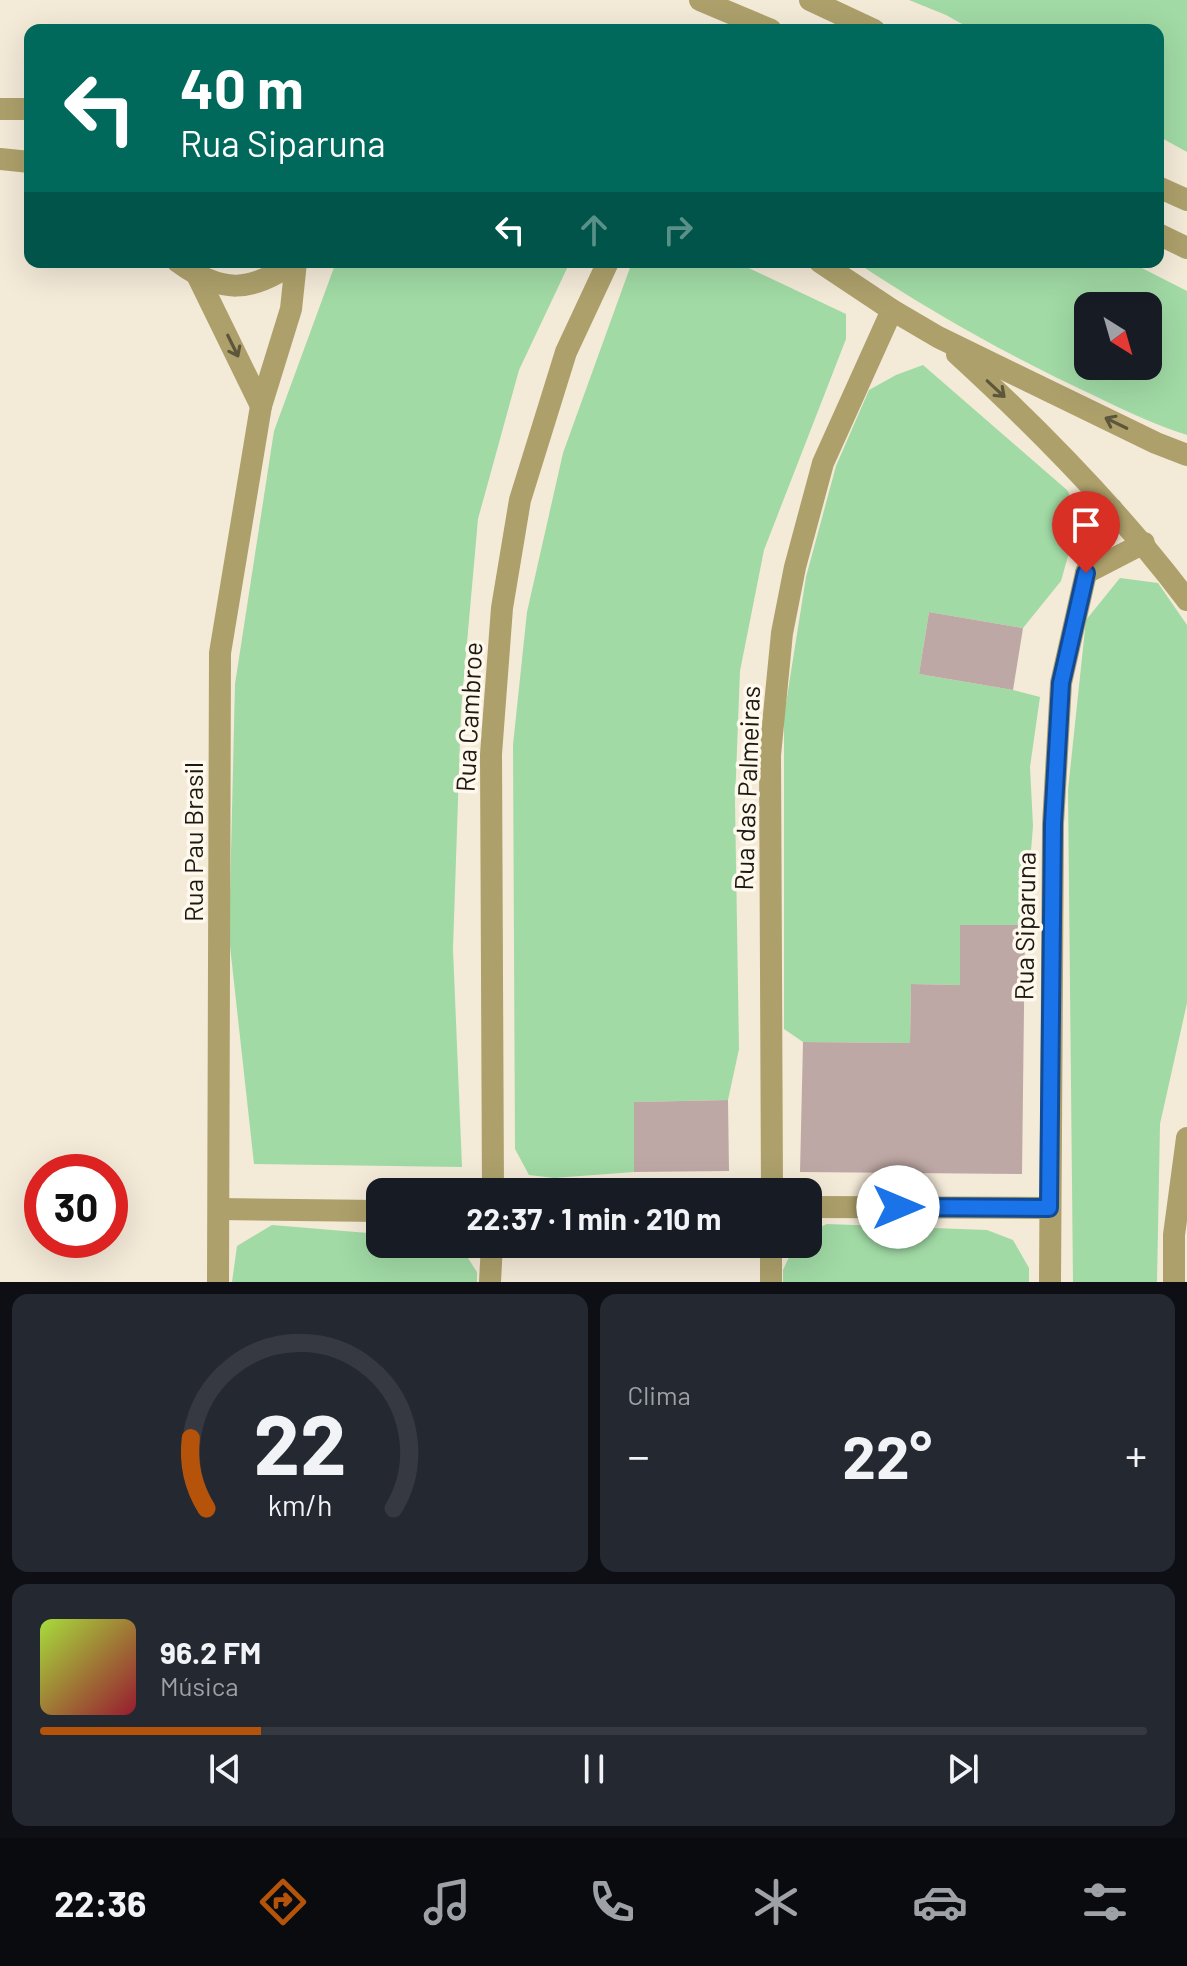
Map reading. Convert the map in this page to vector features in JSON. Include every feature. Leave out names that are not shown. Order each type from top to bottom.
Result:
[{"type":"street","points":[[700,0],[757,24]]},
{"type":"street","points":[[810,0],[861,24]]},
{"type":"street","points":[[0,109],[24,109]]},
{"type":"street","points":[[0,159],[24,161]]},
{"type":"street","points":[[1164,190],[1187,200]]},
{"type":"street","points":[[1164,237],[1187,248]]},
{"type":"street","points":[[186,268],[198,277],[221,285],[246,285],[269,279],[286,268]]},
{"type":"street","name":"Rua Pau Brasil","points":[[218,1282],[220,653],[261,406],[291,309],[295,268]]},
{"type":"street","name":"Rua Cambroe","points":[[493,1178],[491,754],[502,608],[520,500],[566,352],[605,268]]},
{"type":"street","points":[[829,268],[938,337],[1156,443],[1187,455]]},
{"type":"street","points":[[198,277],[261,406]]},
{"type":"street","name":"Rua das Palmeiras","points":[[772,1178],[770,755],[782,633],[795,567],[823,463],[892,310]]},
{"type":"street","points":[[938,337],[1027,419],[1185,591]]},
{"type":"street","name":"Rua Siparuna","points":[[1050,1282],[1053,824],[1061,683],[1086,573],[1112,509]]},
{"type":"street","points":[[1086,573],[1144,543]]},
{"type":"street","points":[[1174,1282],[1174,1235],[1187,1138]]},
{"type":"street","points":[[822,1207],[1049,1208]]},
{"type":"street","points":[[219,1209],[366,1211]]},
{"type":"street","points":[[490,1282],[491,1258]]},
{"type":"street","points":[[771,1258],[771,1282]]},
{"type":"green space","points":[[909,0],[1187,0],[1187,152],[1164,139],[1164,24],[962,24]]},
{"type":"green space","points":[[334,268],[567,268],[519,370],[478,519],[461,710],[453,949],[462,1167],[254,1164],[229,937],[235,684],[274,431]]},
{"type":"green space","points":[[630,268],[749,268],[846,314],[846,339],[764,550],[740,671],[735,801],[739,1049],[728,1100],[634,1102],[634,1172],[554,1178],[529,1175],[515,1149],[513,745],[527,612],[563,453]]},
{"type":"green space","points":[[865,268],[1142,268],[1187,291],[1187,435],[1130,413],[974,334]]},
{"type":"green space","points":[[923,365],[1067,490],[1080,513],[1061,581],[1023,628],[929,612],[919,674],[1040,697],[1030,767],[1033,826],[1025,925],[960,925],[960,985],[911,984],[910,1043],[803,1042],[784,1029],[784,716],[806,577],[836,466],[869,390]]},
{"type":"green space","points":[[1120,578],[1158,583],[1187,625],[1187,1003],[1160,1124],[1157,1282],[1073,1282],[1068,790],[1086,620]]},
{"type":"green space","points":[[272,1225],[366,1233],[366,1258],[468,1258],[477,1272],[477,1282],[232,1282],[237,1246]]},
{"type":"green space","points":[[822,1226],[987,1230],[1013,1240],[1029,1268],[1029,1282],[783,1282],[783,1270],[789,1258],[822,1258]]},
{"type":"building","points":[[929,612],[1023,628],[1013,690],[919,674]]},
{"type":"building","points":[[960,925],[1025,925],[1022,1174],[800,1172],[803,1042],[910,1043],[911,984],[960,985]]},
{"type":"building","points":[[728,1100],[729,1171],[634,1172],[634,1102]]},
{"type":"route","points":[[898,1207],[1049,1208],[1053,824],[1061,683],[1086,573]]}]
